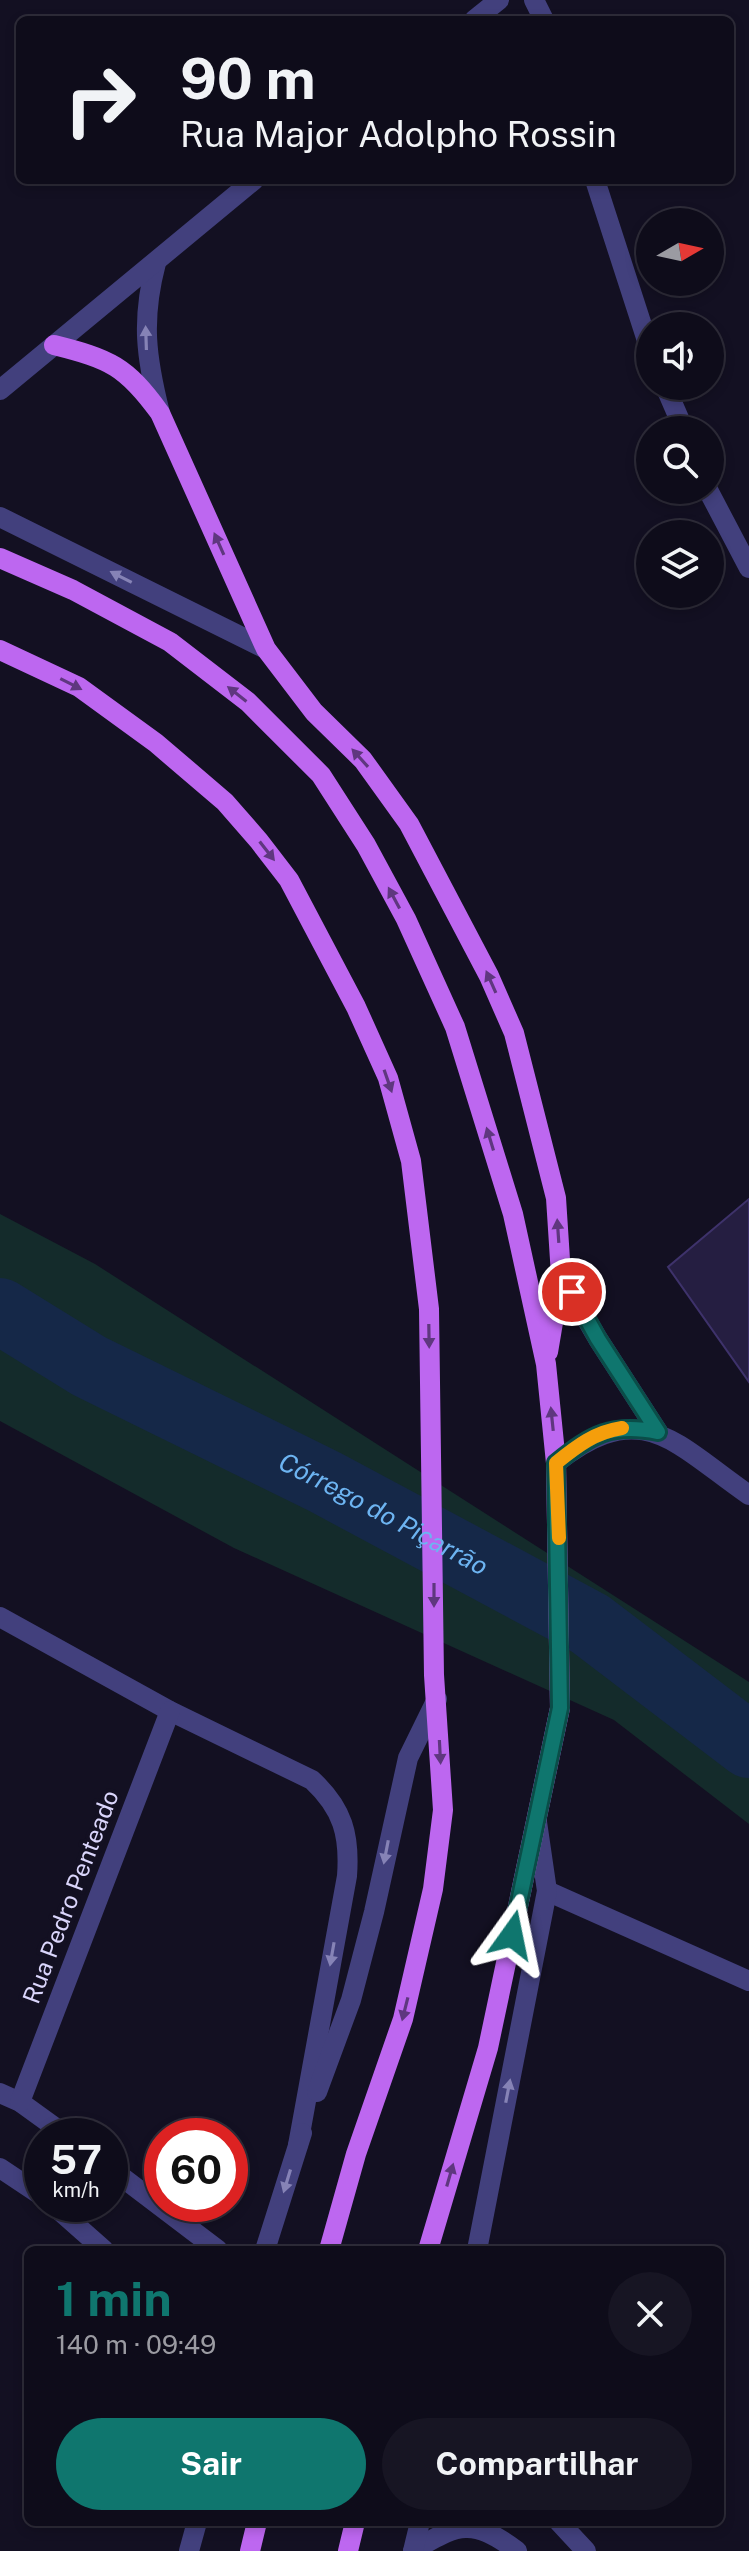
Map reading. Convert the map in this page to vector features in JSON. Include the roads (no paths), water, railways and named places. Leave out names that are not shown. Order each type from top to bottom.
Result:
[{"type":"main road","points":[[54,345],[115,365],[135,378],[160,413],[266,649],[314,712],[363,760],[409,824],[489,976],[514,1033],[529,1082],[556,1198],[561,1275],[546,1364]]},
{"type":"main road","points":[[0,558],[73,590],[170,642],[248,702],[321,775],[366,845],[406,919],[455,1027],[513,1214],[546,1364],[556,1463],[559,1497],[560,1708],[488,2048],[429,2246]]},
{"type":"main road","points":[[0,650],[79,687],[156,743],[225,802],[289,880],[324,942],[388,1078],[411,1161],[429,1309],[434,1675],[443,1810],[433,1889],[403,2019],[356,2154],[330,2246]]},
{"type":"main road","points":[[250,2551],[256,2526]]},
{"type":"main road","points":[[348,2551],[354,2526]]},
{"type":"street","points":[[479,16],[499,0]]},
{"type":"street","points":[[0,390],[249,184]]},
{"type":"street","points":[[596,184],[638,312]]},
{"type":"street","points":[[156,263],[145,326],[147,359],[160,413]]},
{"type":"street","points":[[715,504],[749,568]]},
{"type":"street","points":[[0,517],[266,649]]},
{"type":"street","points":[[561,1275],[658,1432],[749,1495]]},
{"type":"street","points":[[556,1463],[583,1441],[607,1430],[632,1427],[658,1432]]},
{"type":"street","points":[[0,1617],[170,1711],[312,1780],[331,1798],[344,1822],[349,1846],[347,1876],[298,2145]]},
{"type":"street","points":[[266,2246],[298,2145],[351,2000],[408,1758],[437,1699]]},
{"type":"street","name":"Rua Pedro Penteado","points":[[20,2102],[170,1711]]},
{"type":"street","points":[[478,2246],[547,1891],[537,1822]]},
{"type":"street","points":[[547,1891],[749,1981]]},
{"type":"street","points":[[0,2093],[20,2102],[42,2118]]},
{"type":"street","points":[[0,2168],[24,2184]]},
{"type":"street","points":[[128,2182],[213,2246]]},
{"type":"street","points":[[72,2222],[99,2246]]},
{"type":"street","points":[[189,2551],[196,2526]]},
{"type":"street","points":[[413,2551],[419,2526]]},
{"type":"street","points":[[563,2526],[586,2551]]},
{"type":"street","points":[[413,2551],[449,2528],[471,2527],[491,2532],[517,2551]]},
{"type":"waterway","name":"Córrego do Piçarrão","points":[[0,1311],[89,1366],[325,1482],[590,1624],[749,1745]]}]
